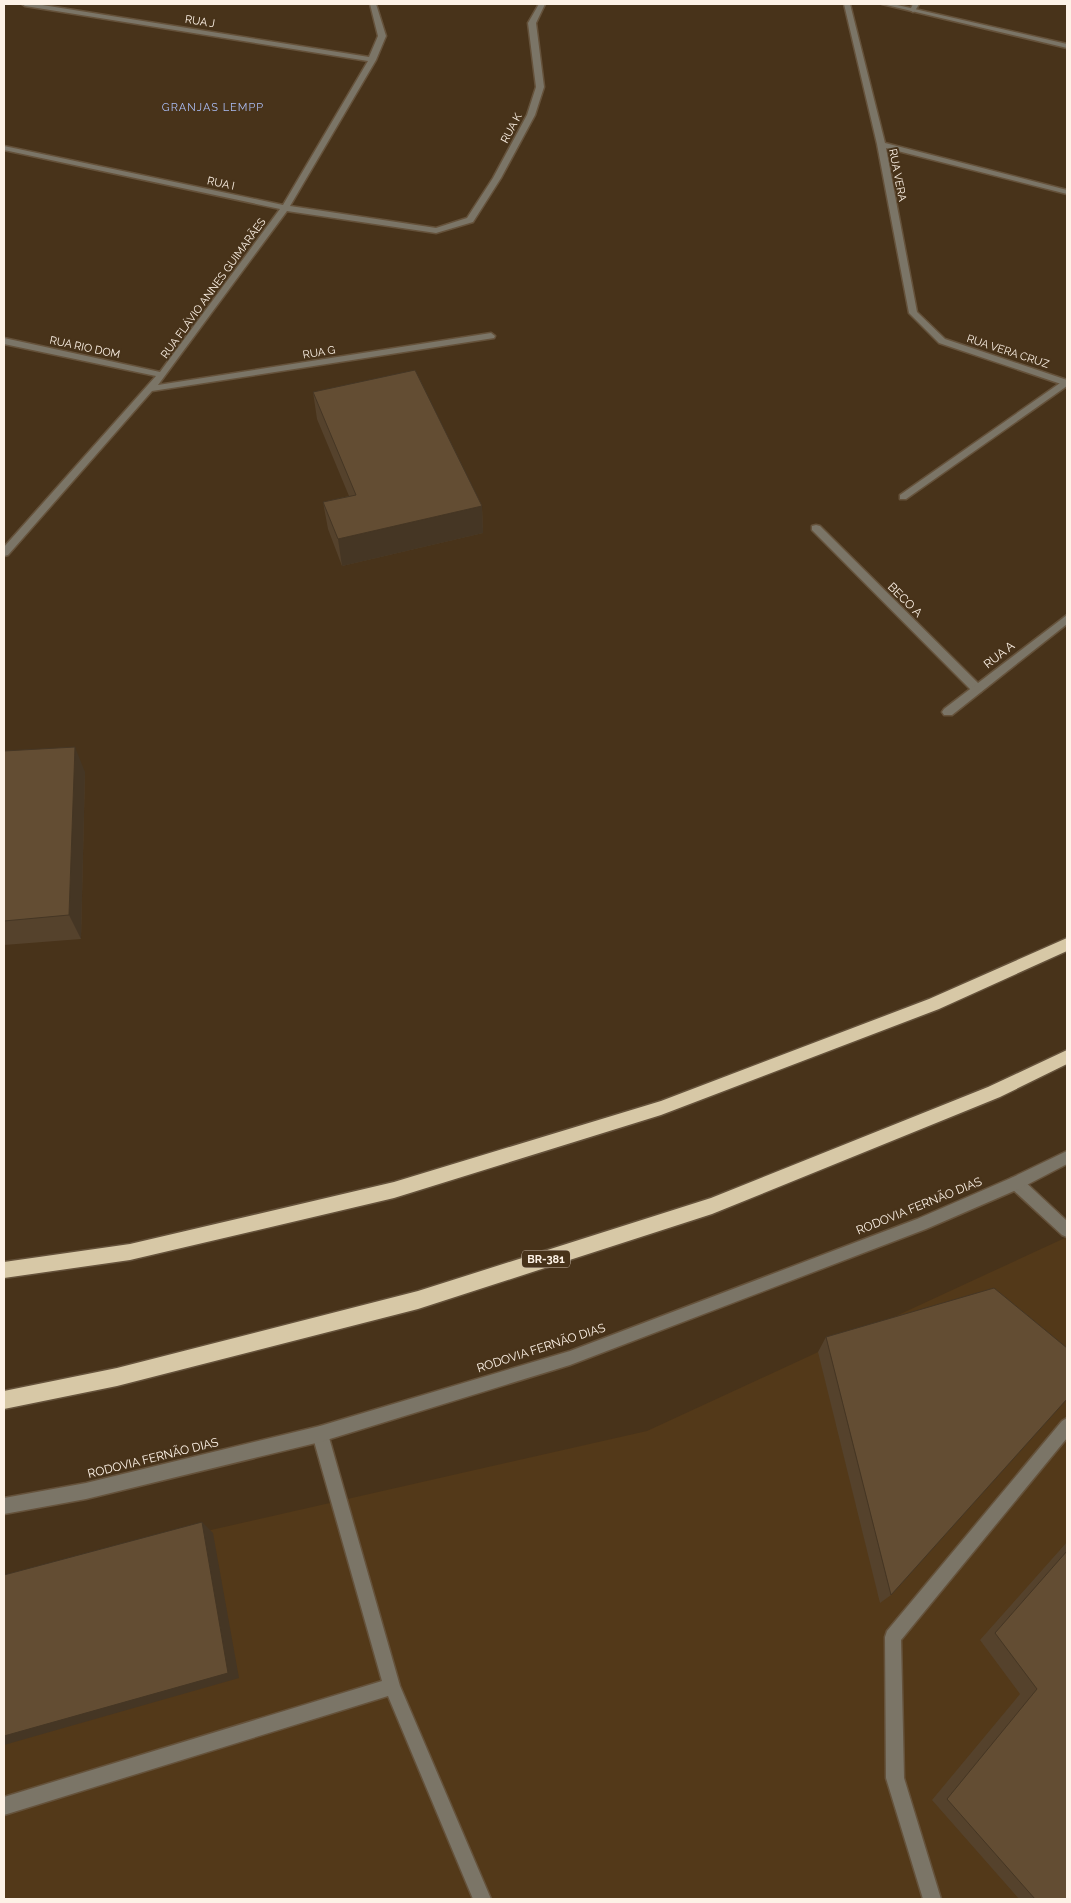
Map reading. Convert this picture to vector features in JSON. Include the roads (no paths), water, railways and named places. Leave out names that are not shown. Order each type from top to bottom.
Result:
[{"type":"highway","points":[[4,1270],[130,1252],[394,1190],[642,1114],[934,1004],[1067,944]]},
{"type":"highway","name":"BR-381","points":[[4,1400],[116,1377],[418,1300],[712,1206],[994,1092],[1067,1056]]},
{"type":"street","name":"RUA J","points":[[24,4],[372,60]]},
{"type":"street","name":"RUA FLÁVIO ANNES GUIMARÃES","points":[[4,553],[162,375],[285,208],[372,60],[382,36],[373,4]]},
{"type":"street","name":"RUA K","points":[[436,231],[470,220],[497,178],[531,115],[540,87],[532,23],[542,4]]},
{"type":"street","name":"RUA VERA","points":[[847,4],[881,144],[913,313],[942,341]]},
{"type":"street","points":[[885,4],[915,7],[1067,46]]},
{"type":"street","points":[[881,144],[1067,192]]},
{"type":"street","name":"RUA I","points":[[4,148],[285,208],[436,231]]},
{"type":"street","name":"RUA G","points":[[150,389],[491,336]]},
{"type":"street","name":"RUA RIO DOM","points":[[4,340],[162,375]]},
{"type":"street","name":"RUA VERA CRUZ","points":[[942,341],[1066,383]]},
{"type":"street","points":[[903,497],[1066,383]]},
{"type":"street","name":"BECO A","points":[[816,528],[977,690]]},
{"type":"street","name":"RUA A","points":[[948,712],[1067,619]]},
{"type":"street","name":"RODOVIA FERNÃO DIAS","points":[[4,1506],[86,1491],[320,1434],[570,1358],[921,1224],[1067,1157]]},
{"type":"street","points":[[1016,1182],[1067,1230]]},
{"type":"street","points":[[932,1899],[895,1778],[893,1637],[1067,1426]]},
{"type":"street","points":[[320,1434],[392,1686],[482,1899]]},
{"type":"street","points":[[4,1806],[392,1686]]},
{"type":"district","name":"GRANJAS LEMPP","points":[[213,107]]}]
